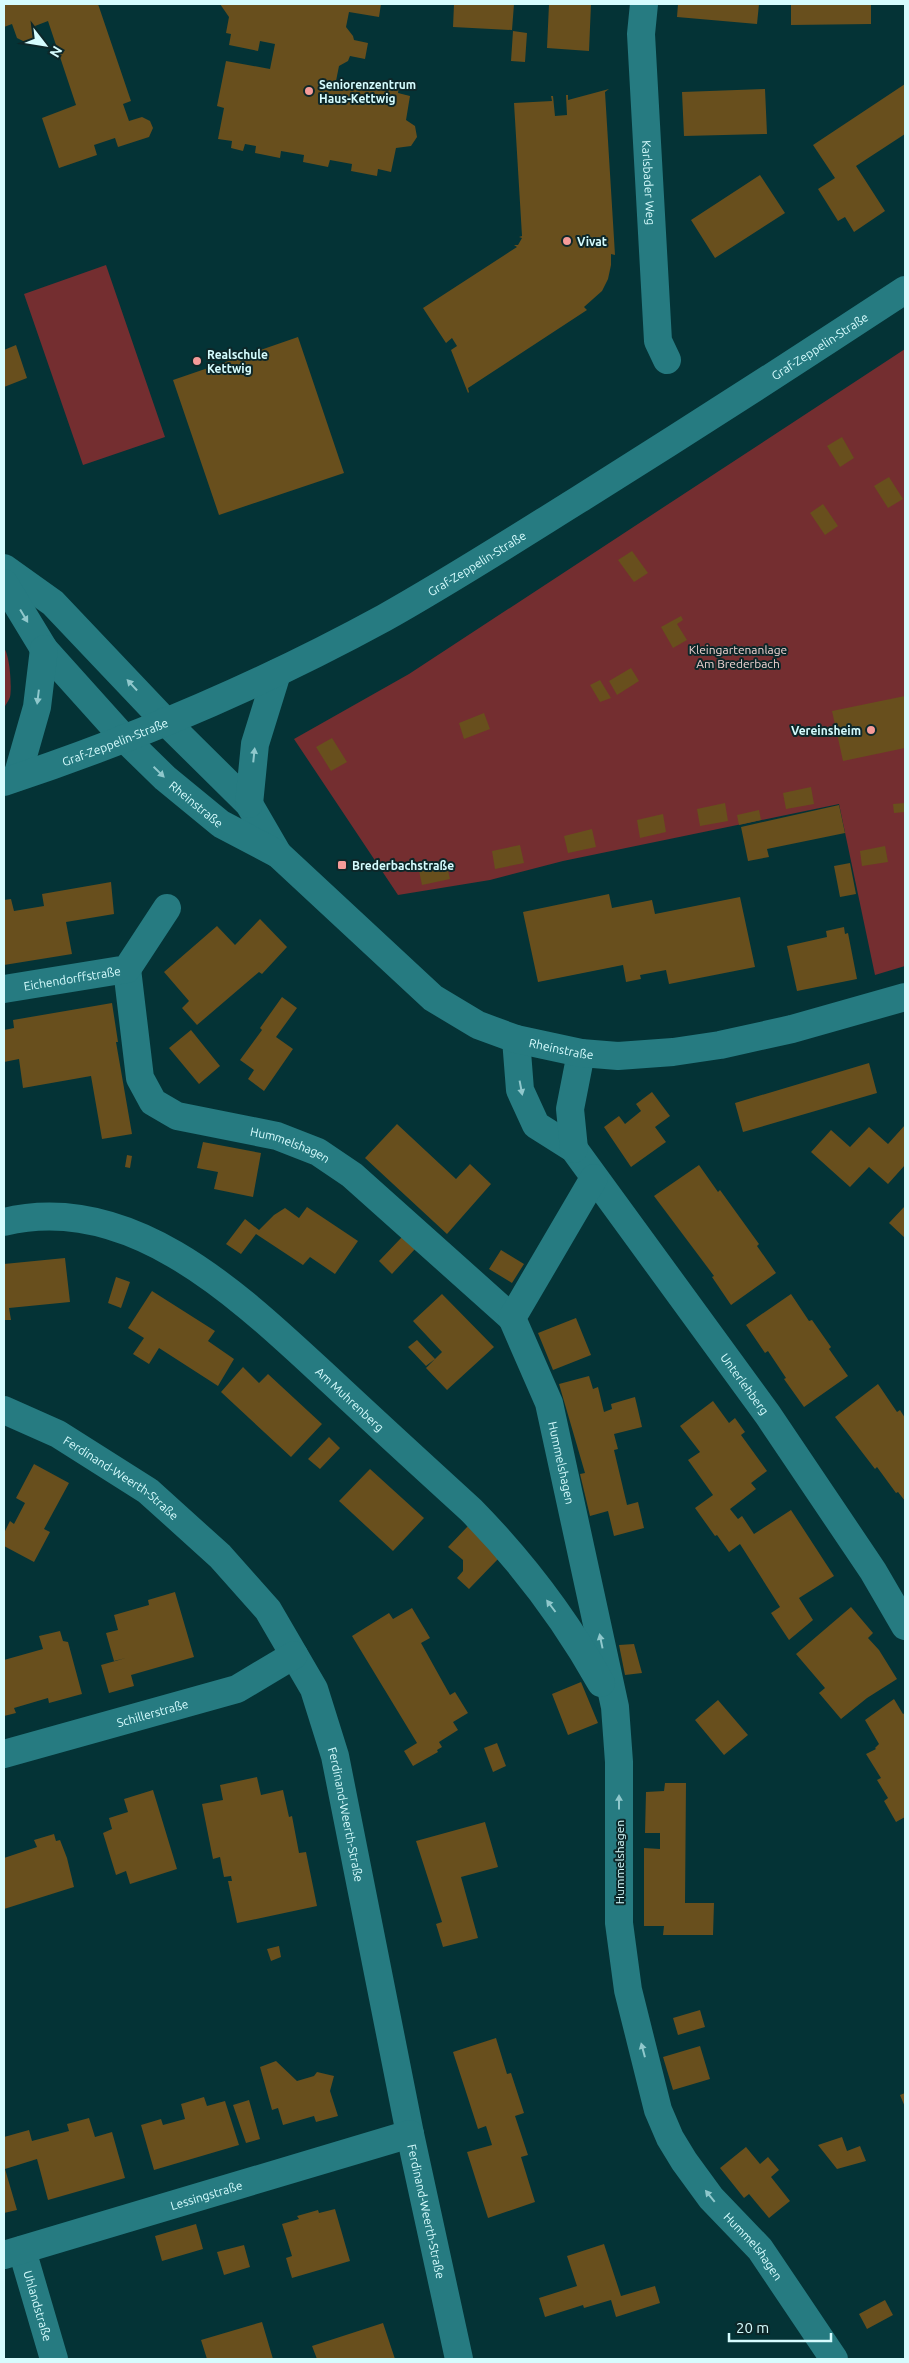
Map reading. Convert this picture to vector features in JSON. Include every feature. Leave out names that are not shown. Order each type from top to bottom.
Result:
[{"type":"street","name":"Karlsbader Weg","points":[[644,4],[642,34],[658,341],[667,360]]},
{"type":"street","name":"Graf-Zeppelin-Straße","points":[[11,779],[124,738],[277,673],[384,618],[495,552],[679,437],[905,290]]},
{"type":"street","points":[[4,568],[52,603],[165,721]]},
{"type":"street","points":[[4,583],[44,649],[124,738]]},
{"type":"street","name":"Graf-Zeppelin-Straße","points":[[11,779],[37,707],[44,649]]},
{"type":"street","points":[[249,804],[255,744],[277,673]]},
{"type":"street","name":"Rheinstraße","points":[[165,721],[249,804],[278,854]]},
{"type":"street","name":"Rheinstraße","points":[[124,738],[165,778],[221,824],[278,854],[433,998],[478,1025],[516,1039],[581,1053],[618,1056],[673,1052],[720,1045],[792,1030],[905,997]]},
{"type":"street","name":"Eichendorffstraße","points":[[4,989],[127,968],[167,908]]},
{"type":"street","name":"Hummelshagen","points":[[127,968],[140,1078],[153,1102],[178,1116],[277,1136],[318,1152],[352,1175],[512,1318],[549,1403],[615,1707],[619,1762],[619,1923],[628,1990],[658,2110],[670,2138],[684,2161],[711,2198],[760,2249],[834,2359]]},
{"type":"street","name":"Unterlehberg","points":[[516,1039],[520,1090],[536,1125],[574,1149],[768,1416],[873,1571],[905,1626]]},
{"type":"street","name":"Unterlehberg","points":[[574,1149],[570,1109],[581,1053]]},
{"type":"street","points":[[512,1318],[594,1178]]},
{"type":"street","name":"Am Muhrenberg","points":[[4,1222],[49,1215],[89,1219],[123,1230],[170,1252],[245,1303],[471,1510],[506,1546],[578,1641],[615,1707]]},
{"type":"street","name":"Ferdinand-Weerth-Straße","points":[[4,1410],[58,1434],[148,1491],[220,1556],[268,1610],[314,1689],[335,1756],[410,2134],[459,2359]]},
{"type":"street","name":"Schillerstraße","points":[[4,1754],[237,1689],[294,1655]]},
{"type":"street","name":"Lessingstraße","points":[[13,2252],[410,2134]]},
{"type":"street","name":"Uhlandstraße","points":[[13,2252],[54,2359]]},
{"type":"green space","points":[[106,265],[165,437],[83,465],[24,294]]},
{"type":"green space","name":"Kleingartenanlage Am Brederbach","points":[[905,349],[905,966],[875,975],[839,804],[563,861],[490,880],[398,895],[294,739],[409,674]]},
{"type":"green space","points":[[4,648],[9,664],[11,686],[10,697],[4,708]]},
{"type":"building","points":[[4,4],[98,4],[131,101],[123,104],[129,121],[142,117],[150,121],[153,128],[149,137],[118,147],[115,138],[94,145],[97,155],[59,168],[42,118],[76,105],[48,21],[35,26],[37,31],[33,39],[25,42],[17,38],[12,24],[4,27]]},
{"type":"building","name":"Seniorenzentrum Haus-Kettwig","points":[[220,4],[381,4],[379,17],[349,12],[346,27],[354,40],[368,43],[365,59],[350,56],[348,61],[339,66],[336,81],[373,89],[374,82],[399,86],[398,93],[410,96],[406,120],[415,126],[417,137],[411,146],[396,148],[391,172],[378,169],[377,176],[351,171],[352,164],[330,160],[328,167],[303,162],[304,155],[281,151],[280,158],[255,153],[256,146],[245,144],[243,151],[231,148],[232,141],[218,139],[224,108],[217,106],[226,61],[270,69],[275,44],[260,41],[258,51],[229,45],[231,34],[226,33],[229,17]]},
{"type":"building","points":[[454,4],[514,4],[512,30],[453,27]]},
{"type":"building","points":[[549,4],[591,4],[589,51],[547,48]]},
{"type":"building","points":[[678,4],[759,4],[757,24],[677,17]]},
{"type":"building","points":[[791,4],[871,4],[871,24],[791,25]]},
{"type":"building","points":[[513,31],[527,33],[525,62],[511,61]]},
{"type":"building","points":[[905,84],[905,134],[856,166],[885,211],[854,232],[845,217],[838,221],[818,189],[835,178],[813,145]]},
{"type":"building","name":"Vivat","points":[[609,89],[605,92],[615,255],[611,254],[608,279],[602,291],[584,307],[587,310],[468,388],[468,393],[451,350],[457,346],[452,338],[446,343],[423,308],[517,247],[514,245],[518,245],[522,238],[519,237],[522,236],[514,103],[552,101],[551,96],[553,96],[555,116],[567,115],[566,95],[568,95],[568,100]]},
{"type":"building","points":[[765,89],[767,134],[684,136],[682,92]]},
{"type":"building","points":[[760,175],[785,213],[715,258],[691,220]]},
{"type":"building","points":[[298,337],[344,473],[219,515],[173,380]]},
{"type":"building","points":[[16,345],[27,378],[4,387],[4,350]]},
{"type":"building","points":[[842,437],[854,458],[840,467],[827,446]]},
{"type":"building","points":[[889,477],[903,499],[888,508],[874,486]]},
{"type":"building","points":[[823,504],[838,526],[825,535],[810,513]]},
{"type":"building","points":[[632,551],[648,573],[634,582],[618,560]]},
{"type":"building","points":[[681,616],[683,620],[677,624],[687,640],[673,648],[661,627]]},
{"type":"building","points":[[631,668],[639,681],[617,695],[609,681]]},
{"type":"building","points":[[600,680],[611,698],[600,702],[590,685]]},
{"type":"building","name":"Vereinsheim","points":[[905,696],[905,748],[843,761],[832,711]]},
{"type":"building","points":[[484,713],[490,729],[464,739],[459,723]]},
{"type":"building","points":[[332,738],[347,762],[331,771],[316,747]]},
{"type":"building","points":[[811,787],[814,804],[786,809],[783,793]]},
{"type":"building","points":[[725,803],[728,821],[700,826],[697,809]]},
{"type":"building","points":[[905,803],[905,812],[894,813],[893,804]]},
{"type":"building","points":[[839,805],[845,833],[767,849],[769,857],[748,861],[741,827]]},
{"type":"building","points":[[759,810],[761,820],[739,825],[737,815]]},
{"type":"building","points":[[663,814],[666,832],[640,838],[637,820]]},
{"type":"building","points":[[592,829],[596,847],[568,853],[564,836]]},
{"type":"building","points":[[520,845],[524,863],[495,869],[492,851]]},
{"type":"building","points":[[885,846],[888,862],[862,866],[860,851]]},
{"type":"building","points":[[446,861],[450,879],[422,885],[418,866]]},
{"type":"building","points":[[850,863],[856,894],[840,897],[834,866]]},
{"type":"building","points":[[111,882],[114,914],[66,922],[72,954],[4,965],[4,900],[11,899],[14,911],[44,906],[42,894]]},
{"type":"building","points":[[609,894],[612,908],[652,900],[655,914],[740,897],[755,967],[669,984],[666,970],[640,975],[641,979],[626,982],[623,965],[538,982],[523,912]]},
{"type":"building","points":[[260,919],[287,947],[262,974],[259,972],[197,1025],[182,1008],[189,1001],[164,972],[217,926],[235,945]]},
{"type":"building","points":[[844,927],[845,934],[848,933],[857,979],[797,991],[787,946],[827,937],[826,931]]},
{"type":"building","points":[[282,997],[297,1008],[276,1037],[293,1049],[264,1091],[248,1079],[254,1070],[240,1060],[262,1030],[260,1028]]},
{"type":"building","points":[[112,1003],[118,1042],[116,1042],[132,1134],[102,1139],[91,1076],[23,1088],[19,1059],[4,1062],[4,1030],[14,1028],[13,1020]]},
{"type":"building","points":[[191,1030],[220,1066],[199,1084],[169,1048]]},
{"type":"building","points":[[869,1063],[877,1093],[743,1132],[735,1103]]},
{"type":"building","points":[[652,1092],[670,1116],[655,1127],[666,1142],[631,1167],[604,1127],[619,1116],[625,1124],[641,1111],[636,1104]]},
{"type":"building","points":[[397,1124],[456,1179],[470,1164],[491,1184],[447,1234],[365,1158]]},
{"type":"building","points":[[905,1125],[905,1165],[888,1184],[869,1167],[850,1187],[811,1152],[831,1130],[850,1147],[869,1127],[888,1144]]},
{"type":"building","points":[[203,1142],[261,1153],[253,1197],[214,1189],[218,1172],[197,1168]]},
{"type":"building","points":[[127,1155],[132,1156],[130,1168],[125,1167]]},
{"type":"building","points":[[699,1165],[718,1192],[720,1190],[759,1244],[757,1246],[776,1273],[731,1305],[712,1277],[714,1276],[654,1196]]},
{"type":"building","points":[[905,1206],[905,1238],[889,1223]]},
{"type":"building","points":[[307,1207],[358,1241],[335,1274],[310,1257],[303,1265],[256,1234],[241,1254],[226,1244],[245,1219],[259,1230],[274,1215],[285,1208],[299,1218]]},
{"type":"building","points":[[402,1237],[415,1249],[392,1274],[379,1261]]},
{"type":"building","points":[[501,1250],[524,1264],[512,1283],[489,1269]]},
{"type":"building","points":[[65,1258],[70,1302],[9,1308],[11,1320],[4,1320],[4,1264]]},
{"type":"building","points":[[116,1277],[130,1282],[121,1308],[108,1303]]},
{"type":"building","points":[[152,1291],[215,1331],[208,1341],[234,1359],[218,1386],[159,1348],[149,1364],[133,1354],[144,1338],[128,1328]]},
{"type":"building","points":[[442,1294],[494,1347],[447,1390],[426,1368],[442,1352],[413,1321]]},
{"type":"building","points":[[791,1294],[809,1321],[812,1320],[831,1347],[829,1349],[848,1376],[804,1407],[784,1379],[786,1378],[768,1351],[765,1353],[746,1325]]},
{"type":"building","points":[[576,1318],[591,1355],[553,1370],[538,1333]]},
{"type":"building","points":[[417,1340],[435,1359],[426,1366],[408,1347]]},
{"type":"building","points":[[243,1367],[259,1383],[268,1374],[322,1424],[291,1457],[221,1392]]},
{"type":"building","points":[[589,1376],[593,1389],[598,1387],[604,1412],[612,1409],[611,1404],[635,1397],[642,1427],[614,1434],[618,1449],[614,1450],[627,1505],[638,1502],[644,1528],[614,1536],[608,1511],[590,1516],[580,1474],[585,1473],[559,1384]]},
{"type":"building","points":[[878,1384],[897,1412],[900,1410],[905,1418],[905,1501],[898,1492],[896,1493],[877,1467],[875,1469],[835,1417]]},
{"type":"building","points":[[713,1401],[729,1423],[735,1418],[745,1432],[741,1435],[767,1471],[751,1483],[756,1489],[730,1509],[738,1519],[742,1516],[754,1534],[791,1510],[834,1576],[799,1598],[813,1620],[789,1640],[771,1613],[780,1607],[740,1544],[729,1552],[695,1508],[713,1495],[688,1460],[700,1452],[680,1426]]},
{"type":"building","points":[[329,1437],[340,1448],[320,1469],[308,1459]]},
{"type":"building","points":[[34,1464],[69,1483],[44,1529],[50,1532],[34,1562],[4,1546],[4,1533],[10,1521],[14,1524],[25,1503],[16,1498]]},
{"type":"building","points":[[370,1469],[424,1518],[393,1551],[339,1501]]},
{"type":"building","points":[[469,1525],[498,1559],[469,1589],[457,1578],[463,1571],[463,1560],[448,1547]]},
{"type":"building","points":[[175,1592],[194,1657],[131,1675],[134,1686],[109,1693],[101,1665],[126,1658],[114,1661],[106,1633],[118,1630],[114,1615],[149,1605],[148,1600]]},
{"type":"building","points":[[851,1607],[873,1633],[868,1638],[879,1650],[897,1679],[867,1698],[841,1719],[819,1693],[825,1688],[796,1654]]},
{"type":"building","points":[[412,1608],[430,1638],[421,1643],[450,1695],[455,1692],[468,1713],[453,1722],[458,1730],[439,1742],[442,1747],[437,1750],[438,1752],[413,1766],[404,1751],[417,1743],[352,1636],[389,1613],[393,1619]]},
{"type":"building","points":[[60,1631],[63,1641],[68,1642],[82,1694],[49,1703],[48,1698],[14,1708],[16,1713],[4,1716],[4,1660],[43,1649],[39,1636]]},
{"type":"building","points":[[634,1644],[642,1673],[625,1675],[619,1645]]},
{"type":"building","points":[[581,1682],[598,1723],[568,1735],[552,1694]]},
{"type":"building","points":[[894,1699],[903,1714],[905,1713],[905,1817],[896,1822],[884,1801],[888,1798],[877,1780],[881,1778],[866,1754],[876,1749],[879,1744],[865,1720]]},
{"type":"building","points":[[718,1700],[748,1735],[724,1755],[695,1720]]},
{"type":"building","points":[[497,1743],[506,1766],[493,1772],[484,1748]]},
{"type":"building","points":[[257,1777],[261,1795],[283,1790],[289,1817],[292,1816],[299,1853],[306,1852],[317,1906],[237,1923],[228,1881],[232,1881],[231,1876],[224,1877],[220,1857],[213,1859],[202,1804],[223,1800],[220,1785]]},
{"type":"building","points":[[665,1783],[686,1783],[685,1903],[714,1903],[713,1935],[663,1935],[664,1926],[644,1926],[644,1848],[660,1849],[660,1833],[645,1833],[646,1792],[664,1791]]},
{"type":"building","points":[[153,1790],[177,1869],[130,1884],[126,1871],[116,1875],[103,1833],[112,1829],[109,1818],[128,1812],[124,1799]]},
{"type":"building","points":[[485,1822],[498,1867],[461,1877],[478,1938],[443,1947],[436,1924],[442,1922],[416,1841]]},
{"type":"building","points":[[54,1834],[56,1841],[60,1840],[67,1858],[74,1887],[4,1909],[4,1858],[37,1847],[34,1840]]},
{"type":"building","points":[[279,1946],[281,1957],[271,1961],[267,1949]]},
{"type":"building","points":[[700,2010],[705,2027],[678,2035],[673,2018]]},
{"type":"building","points":[[496,2038],[507,2074],[511,2073],[524,2113],[515,2116],[528,2155],[521,2157],[535,2202],[488,2218],[467,2152],[492,2145],[486,2126],[478,2129],[453,2052]]},
{"type":"building","points":[[700,2046],[710,2079],[673,2090],[663,2057]]},
{"type":"building","points":[[276,2061],[297,2081],[314,2076],[317,2072],[334,2076],[330,2091],[338,2116],[316,2122],[314,2116],[283,2125],[278,2108],[272,2110],[260,2067]]},
{"type":"building","points":[[905,2093],[905,2107],[900,2095]]},
{"type":"building","points":[[204,2097],[207,2106],[225,2101],[239,2145],[154,2170],[141,2125],[161,2119],[163,2125],[185,2119],[181,2104]]},
{"type":"building","points":[[249,2100],[260,2139],[246,2143],[233,2105]]},
{"type":"building","points":[[89,2118],[95,2137],[112,2132],[125,2178],[48,2200],[37,2159],[5,2169],[17,2210],[4,2213],[4,2137],[29,2130],[32,2141],[69,2131],[67,2124]]},
{"type":"building","points":[[842,2137],[847,2151],[860,2146],[866,2161],[837,2169],[818,2145]]},
{"type":"building","points":[[746,2147],[760,2164],[768,2157],[779,2170],[771,2177],[790,2201],[769,2218],[749,2194],[744,2198],[720,2168]]},
{"type":"building","points":[[335,2209],[350,2261],[292,2278],[286,2258],[292,2256],[282,2224],[299,2219],[297,2216],[318,2210],[319,2213]]},
{"type":"building","points":[[196,2224],[203,2249],[162,2261],[155,2236]]},
{"type":"building","points":[[604,2244],[621,2296],[655,2286],[660,2303],[616,2317],[611,2300],[584,2308],[583,2305],[545,2317],[539,2298],[577,2286],[567,2256]]},
{"type":"building","points":[[244,2245],[250,2267],[224,2275],[217,2252]]},
{"type":"building","points":[[885,2300],[893,2315],[867,2329],[859,2314]]},
{"type":"building","points":[[262,2322],[273,2359],[207,2359],[201,2340]]},
{"type":"building","points":[[383,2323],[395,2359],[317,2359],[312,2346]]},
{"type":"place","name":"Seniorenzentrum Haus-Kettwig","points":[[309,91]]},
{"type":"place","name":"Vivat","points":[[567,241]]},
{"type":"place","name":"Realschule Kettwig","points":[[197,361]]},
{"type":"place","name":"Vereinsheim","points":[[871,730]]},
{"type":"place","name":"Brederbachstraße","points":[[342,865]]}]
